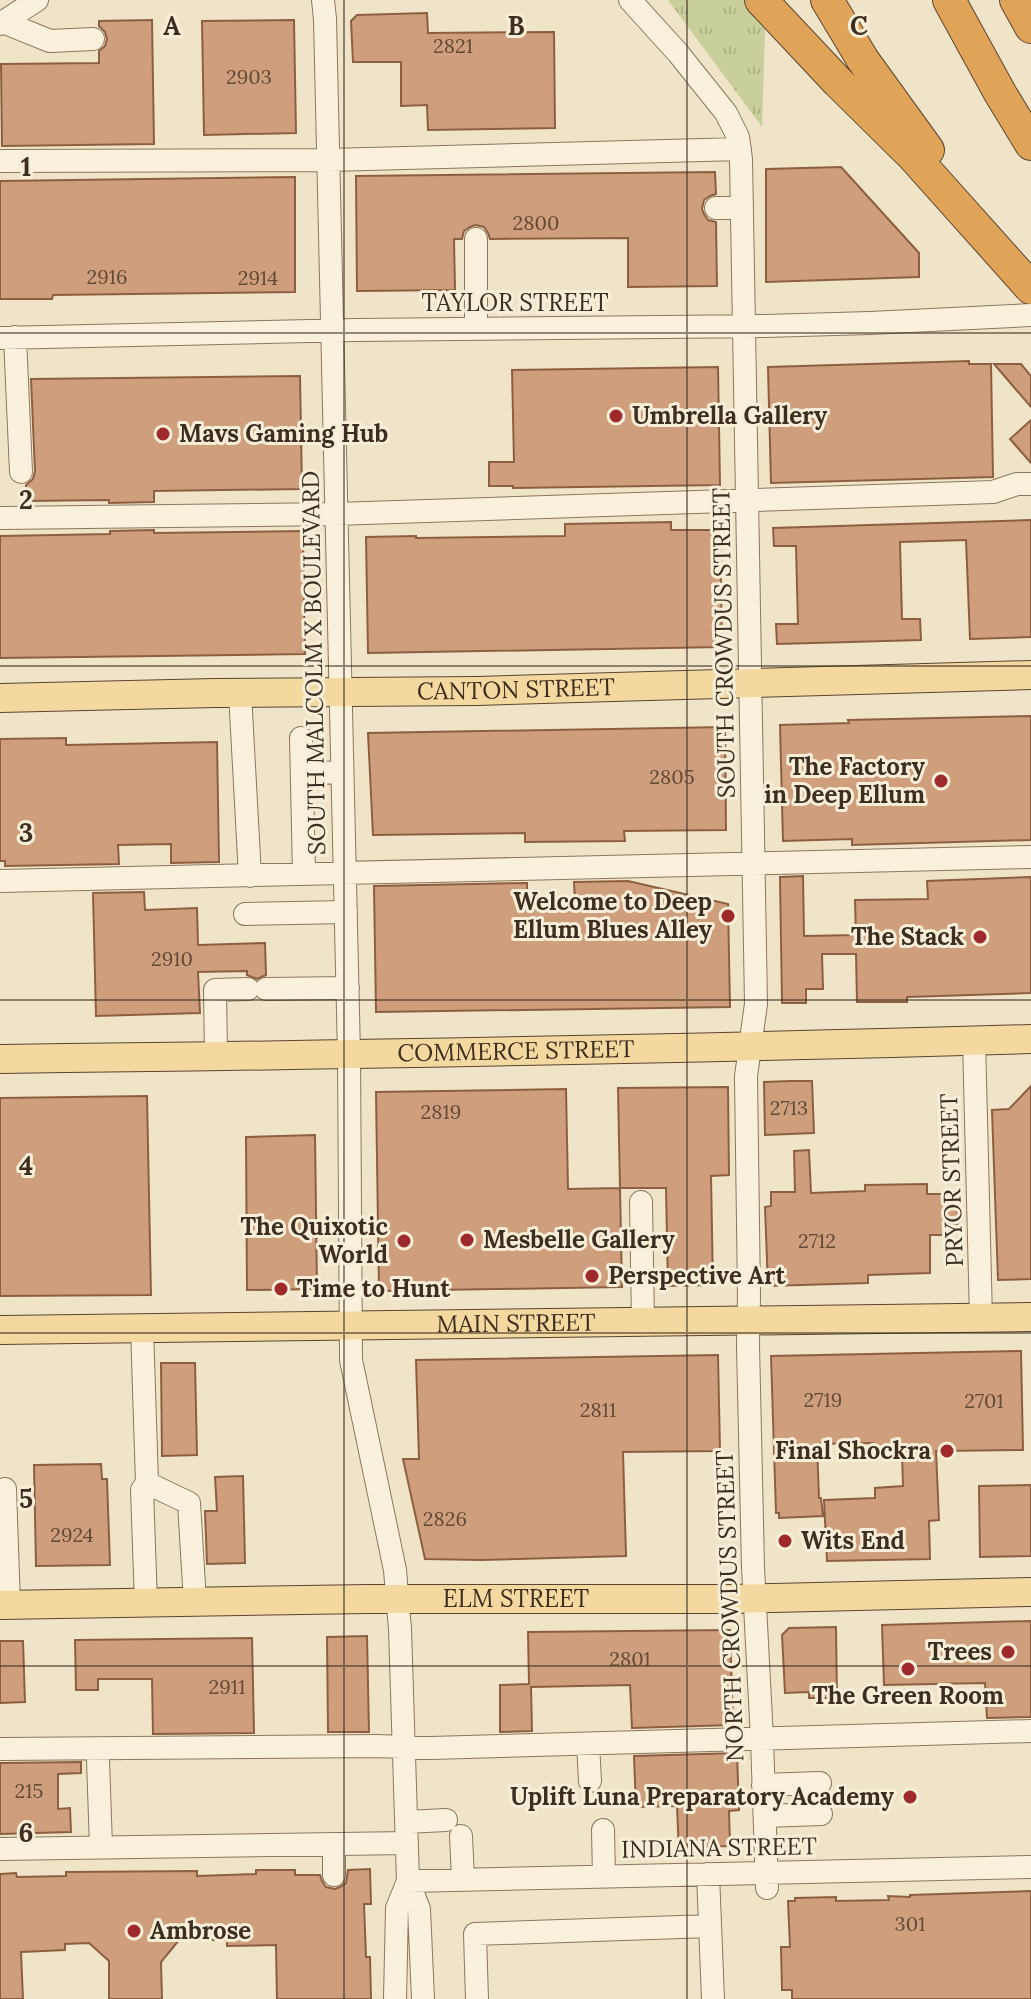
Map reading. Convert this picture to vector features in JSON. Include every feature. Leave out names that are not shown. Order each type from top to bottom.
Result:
[{"type":"highway","points":[[761,0],[913,156],[1024,280]]},
{"type":"highway","points":[[827,0],[863,60],[1024,280]]},
{"type":"highway","points":[[949,0],[1031,144]]},
{"type":"highway","points":[[1016,0],[1031,27]]},
{"type":"main road","name":"CANTON STREET","points":[[0,698],[340,693],[1031,675]]},
{"type":"main road","name":"COMMERCE STREET","points":[[0,1059],[349,1055],[1031,1039]]},
{"type":"main road","name":"MAIN STREET","points":[[0,1330],[1031,1317]]},
{"type":"main road","name":"ELM STREET","points":[[4,1605],[755,1599],[1031,1592]]},
{"type":"street","points":[[2,23],[37,0]]},
{"type":"street","name":"SOUTH MALCOLM X BOULEVARD","points":[[323,0],[348,988],[351,1360],[395,1570],[408,1881]]},
{"type":"street","name":"SOUTH CROWDUS STREET","points":[[630,0],[726,113],[738,137],[740,149],[756,1004],[746,1082],[747,1322]]},
{"type":"street","points":[[2,23],[50,41],[93,39]]},
{"type":"street","points":[[0,161],[329,160],[740,149]]},
{"type":"street","points":[[716,208],[742,208]]},
{"type":"street","points":[[476,239],[476,329]]},
{"type":"street","name":"TAYLOR STREET","points":[[8,338],[332,330],[745,327],[1031,315]]},
{"type":"street","points":[[8,338],[21,472]]},
{"type":"street","points":[[0,518],[336,514],[975,493],[1031,484]]},
{"type":"street","points":[[240,693],[250,876]]},
{"type":"street","points":[[301,738],[304,874]]},
{"type":"street","points":[[302,773],[342,772]]},
{"type":"street","points":[[0,881],[1031,857]]},
{"type":"street","points":[[245,914],[346,912]]},
{"type":"street","points":[[216,1057],[215,990],[348,988]]},
{"type":"street","name":"PRYOR STREET","points":[[974,1040],[981,1319]]},
{"type":"street","points":[[641,1202],[643,1323]]},
{"type":"street","name":"NORTH CROWDUS STREET","points":[[747,1322],[767,1880]]},
{"type":"street","points":[[142,1328],[147,1483],[142,1490],[146,1603]]},
{"type":"street","points":[[147,1483],[189,1503],[195,1602]]},
{"type":"street","points":[[4,1605],[5,1489]]},
{"type":"street","points":[[0,1749],[431,1748],[1031,1731]]},
{"type":"street","points":[[588,1744],[590,1781]]},
{"type":"street","points":[[98,1760],[101,1847]]},
{"type":"street","points":[[763,1785],[820,1783]]},
{"type":"street","points":[[765,1816],[821,1814]]},
{"type":"street","points":[[0,1849],[334,1844],[454,1828],[463,1879]]},
{"type":"street","points":[[603,1830],[604,1876]]},
{"type":"street","points":[[334,1844],[334,1875]]},
{"type":"street","name":"INDIANA STREET","points":[[408,1881],[708,1874],[767,1880],[1031,1867]]},
{"type":"street","points":[[708,1874],[713,1999]]},
{"type":"street","points":[[395,1999],[397,1908],[408,1881]]},
{"type":"street","points":[[408,1881],[419,1909],[423,1999]]},
{"type":"street","points":[[477,1999],[475,1934],[710,1926]]},
{"type":"green space","points":[[668,0],[766,0],[762,127]]},
{"type":"building","points":[[427,13],[428,33],[554,32],[555,128],[428,130],[427,105],[401,106],[401,62],[353,62],[351,21],[357,15]]},
{"type":"building","points":[[152,20],[154,144],[2,146],[1,64],[99,63],[99,51],[107,39],[99,21]]},
{"type":"building","points":[[294,20],[296,133],[204,135],[202,21]]},
{"type":"building","points":[[841,167],[919,253],[919,277],[766,282],[766,169]]},
{"type":"building","points":[[715,172],[716,194],[704,200],[702,209],[708,220],[716,222],[717,286],[628,287],[628,238],[490,239],[484,227],[475,225],[464,231],[462,239],[454,239],[455,290],[357,291],[356,176]]},
{"type":"building","points":[[295,177],[295,292],[53,295],[52,299],[0,299],[0,181]]},
{"type":"building","points":[[969,361],[969,364],[991,364],[993,477],[771,483],[768,367]]},
{"type":"building","points":[[994,364],[1021,364],[1031,376],[1031,407]]},
{"type":"building","name":"Umbrella Gallery","points":[[718,367],[720,485],[489,486],[489,462],[514,462],[512,370]]},
{"type":"building","name":"Mavs Gaming Hub","points":[[300,376],[302,489],[154,491],[154,502],[26,501],[26,485],[33,479],[35,471],[31,379]]},
{"type":"building","points":[[1031,420],[1031,463],[1010,439]]},
{"type":"building","points":[[1031,520],[1031,637],[970,639],[966,540],[900,542],[902,619],[920,619],[921,640],[777,644],[776,624],[798,624],[796,546],[774,546],[773,528]]},
{"type":"building","points":[[671,522],[671,530],[720,530],[722,647],[368,653],[366,537],[565,536],[565,524]]},
{"type":"building","points":[[154,530],[154,533],[303,531],[305,654],[0,658],[0,536]]},
{"type":"building","name":"The Factory in Deep Ellum","points":[[1031,716],[1031,840],[852,845],[852,839],[783,841],[780,725],[849,723],[848,720]]},
{"type":"building","points":[[725,727],[726,830],[624,831],[625,841],[525,842],[525,833],[373,835],[368,733]]},
{"type":"building","points":[[66,738],[66,745],[217,742],[219,862],[171,863],[171,844],[118,845],[119,864],[5,866],[5,861],[0,861],[0,739]]},
{"type":"building","points":[[803,876],[804,936],[856,935],[855,900],[928,899],[927,881],[1031,877],[1031,993],[907,997],[907,1002],[857,1002],[856,954],[822,954],[823,989],[806,989],[806,1003],[782,1003],[780,877]]},
{"type":"building","points":[[628,881],[728,904],[730,1007],[376,1012],[374,886],[527,883],[527,900],[575,900],[574,882]]},
{"type":"building","points":[[144,892],[145,910],[197,908],[198,945],[265,943],[266,975],[257,979],[247,975],[247,971],[198,972],[200,1013],[96,1016],[93,893]]},
{"type":"building","points":[[812,1081],[814,1133],[765,1135],[764,1082]]},
{"type":"building","points":[[1031,1086],[1031,1279],[998,1280],[992,1110],[1009,1109]]},
{"type":"building","points":[[728,1087],[729,1175],[711,1176],[713,1285],[668,1286],[666,1188],[620,1188],[618,1088]]},
{"type":"building","points":[[566,1089],[568,1189],[620,1188],[622,1287],[379,1291],[376,1092]]},
{"type":"building","points":[[147,1096],[151,1295],[0,1296],[0,1098]]},
{"type":"building","points":[[315,1135],[317,1289],[247,1290],[246,1137]]},
{"type":"building","points":[[809,1150],[811,1193],[865,1191],[865,1185],[927,1184],[927,1194],[957,1194],[958,1224],[950,1224],[951,1235],[930,1235],[930,1273],[868,1275],[868,1283],[768,1286],[765,1207],[771,1206],[771,1192],[795,1192],[794,1151]]},
{"type":"building","points":[[1021,1351],[1023,1450],[936,1451],[939,1520],[929,1521],[930,1559],[827,1561],[824,1500],[875,1498],[875,1488],[903,1486],[902,1452],[874,1452],[873,1443],[817,1444],[819,1498],[823,1516],[779,1518],[779,1513],[776,1513],[771,1356]]},
{"type":"building","points":[[718,1355],[720,1451],[623,1452],[626,1556],[425,1559],[403,1459],[419,1459],[416,1360]]},
{"type":"building","points":[[161,1363],[195,1363],[197,1455],[162,1456]]},
{"type":"building","points":[[101,1464],[102,1479],[107,1479],[110,1565],[36,1566],[34,1465]]},
{"type":"building","points":[[243,1476],[245,1563],[207,1564],[205,1511],[217,1511],[215,1477]]},
{"type":"building","points":[[1031,1485],[1031,1556],[980,1557],[979,1486]]},
{"type":"building","points":[[1031,1621],[1031,1717],[987,1718],[985,1683],[884,1685],[882,1625]]},
{"type":"building","points":[[836,1627],[837,1698],[809,1698],[809,1692],[785,1693],[782,1635],[789,1628]]},
{"type":"building","points":[[730,1630],[733,1725],[632,1728],[630,1685],[531,1687],[532,1731],[500,1732],[500,1685],[529,1684],[528,1632]]},
{"type":"building","points":[[367,1636],[369,1732],[328,1732],[327,1637]]},
{"type":"building","points":[[252,1638],[254,1733],[153,1734],[152,1679],[98,1679],[98,1690],[76,1690],[75,1640]]},
{"type":"building","points":[[0,1641],[23,1641],[25,1702],[0,1703]]},
{"type":"building","points":[[737,1753],[739,1810],[729,1811],[730,1846],[695,1847],[696,1854],[679,1854],[677,1806],[636,1807],[634,1756]]},
{"type":"building","points":[[81,1762],[81,1773],[58,1774],[58,1809],[70,1808],[71,1832],[0,1834],[0,1763]]},
{"type":"building","name":"Ambrose","points":[[370,1869],[371,1904],[364,1904],[371,1999],[277,1999],[276,1945],[227,1946],[227,1940],[179,1940],[161,1962],[162,1999],[109,1999],[109,1961],[89,1943],[65,1944],[65,1950],[21,1952],[23,1999],[0,1999],[0,1874],[16,1873],[17,1877],[66,1876],[66,1872],[197,1871],[197,1876],[295,1870],[295,1875],[320,1875],[326,1887],[335,1889],[346,1883],[348,1870]]},
{"type":"building","points":[[1031,1891],[1031,1999],[792,1999],[792,1990],[782,1990],[781,1947],[790,1947],[788,1901],[795,1901],[795,1898],[889,1900],[888,1896]]},
{"type":"place","name":"Umbrella Gallery","points":[[616,416]]},
{"type":"place","name":"Mavs Gaming Hub","points":[[163,434]]},
{"type":"place","name":"The Factory in Deep Ellum","points":[[941,781]]},
{"type":"place","name":"Welcome to Deep Ellum Blues Alley","points":[[728,916]]},
{"type":"place","name":"The Stack","points":[[980,937]]},
{"type":"place","name":"Mesbelle Gallery","points":[[467,1240]]},
{"type":"place","name":"The Quixotic World","points":[[404,1241]]},
{"type":"place","name":"Perspective Art","points":[[592,1276]]},
{"type":"place","name":"Time to Hunt","points":[[281,1289]]},
{"type":"place","name":"Final Shockra","points":[[947,1451]]},
{"type":"place","name":"Wits End","points":[[785,1541]]},
{"type":"place","name":"Trees","points":[[1008,1652]]},
{"type":"place","name":"The Green Room","points":[[908,1669]]},
{"type":"place","name":"Uplift Luna Preparatory Academy","points":[[910,1797]]},
{"type":"place","name":"Ambrose","points":[[134,1931]]}]
